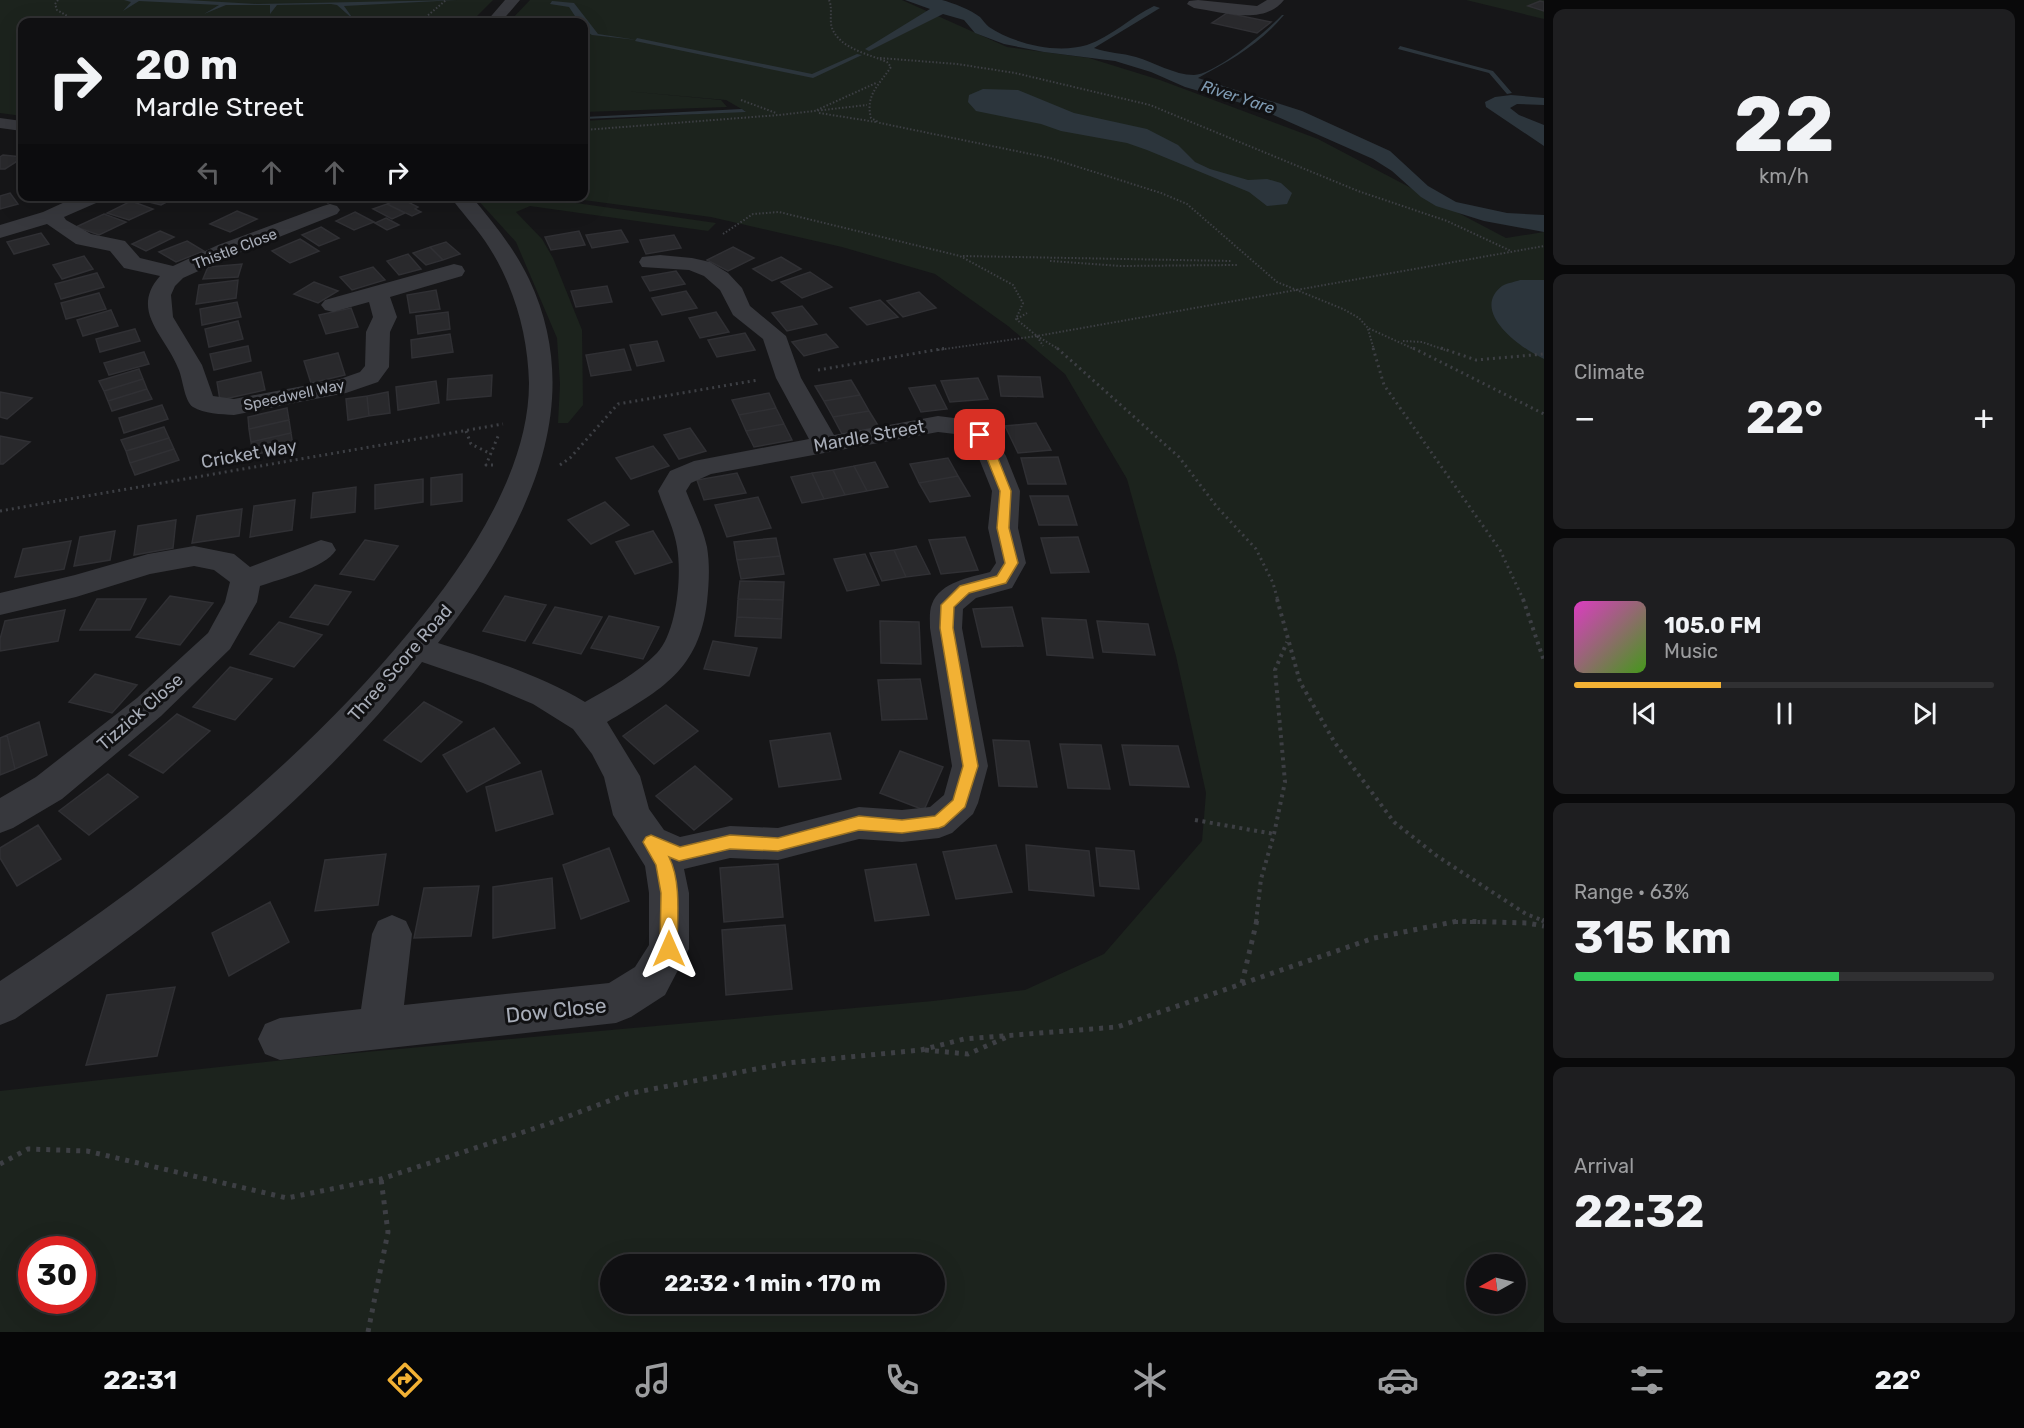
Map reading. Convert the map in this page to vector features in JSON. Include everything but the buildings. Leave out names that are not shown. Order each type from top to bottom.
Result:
[{"type":"street","points":[[497,18],[513,0]]},
{"type":"street","points":[[1194,4],[1257,11],[1263,10],[1277,0]]},
{"type":"street","points":[[0,123],[18,125]]},
{"type":"street","points":[[0,232],[50,216],[84,201]]},
{"type":"street","name":"Three Score Road","points":[[0,1005],[106,933],[186,871],[284,788],[371,700],[417,648],[459,594],[488,548],[527,465],[537,420],[541,378],[528,302],[514,268],[499,242],[464,201]]},
{"type":"street","name":"Thistle Close","points":[[175,273],[225,250],[330,210]]},
{"type":"street","name":"Thistle Close","points":[[269,213],[295,225]]},
{"type":"street","points":[[50,216],[84,239],[117,246],[132,263],[175,273]]},
{"type":"street","points":[[650,262],[674,260],[693,263],[729,285],[742,312],[774,336],[786,376],[825,443]]},
{"type":"street","points":[[333,305],[454,270]]},
{"type":"street","name":"Speedwell Way","points":[[175,273],[164,282],[160,294],[161,320],[172,342],[187,361],[201,400],[215,406],[234,407],[346,385],[369,377],[377,367],[378,333],[385,317],[377,293]]},
{"type":"street","name":"Mardle Street","points":[[585,719],[634,689],[670,661],[685,635],[693,593],[692,547],[672,491],[680,477],[704,467],[938,423],[961,426],[980,435],[992,456],[1006,491],[1003,528],[1011,563],[1001,580],[965,590],[947,605],[946,628],[970,766],[960,803],[939,822],[902,826],[859,823],[778,844],[730,842],[679,854],[651,842]]},
{"type":"street","points":[[0,604],[76,586],[148,564],[194,556],[223,561],[246,579],[283,567],[321,550]]},
{"type":"street","name":"Tizzick Close","points":[[0,817],[49,788],[149,707],[219,641],[241,602],[246,579]]},
{"type":"street","points":[[417,648],[545,695],[585,719],[604,744],[622,776],[632,815],[651,842]]},
{"type":"street","name":"Dow Close","points":[[280,1039],[616,1003],[650,981],[669,949],[669,893],[664,864],[651,842]]},
{"type":"street","points":[[380,1029],[392,934]]},
{"type":"path","points":[[58,0],[55,4],[57,10],[71,18]]},
{"type":"path","points":[[829,0],[832,4],[832,28],[839,38],[858,50],[887,62],[891,67],[878,82],[867,105],[871,118],[880,123]]},
{"type":"path","points":[[425,18],[444,1]]},
{"type":"path","points":[[879,58],[957,64],[1015,73],[1150,105],[1358,191],[1448,221],[1512,252]]},
{"type":"path","points":[[812,112],[878,82]]},
{"type":"path","points":[[741,100],[779,115]]},
{"type":"path","points":[[588,130],[779,115],[867,105]]},
{"type":"path","points":[[812,112],[880,123],[1050,158],[1161,193],[1187,204],[1277,282],[1343,309],[1359,318],[1368,328],[1399,341],[1544,414]]},
{"type":"path","points":[[723,234],[753,214],[779,212],[960,256],[1232,261]]},
{"type":"path","points":[[1023,337],[1544,246]]},
{"type":"path","points":[[960,256],[1013,285],[1023,303],[1016,319]]},
{"type":"path","points":[[1032,258],[1095,265],[1237,266]]},
{"type":"path","points":[[1016,319],[1027,313]]},
{"type":"path","points":[[1016,319],[1060,351],[1179,457],[1217,507],[1256,549],[1273,583],[1300,682],[1335,743],[1394,822],[1437,856],[1526,914],[1544,921]]},
{"type":"path","points":[[1368,328],[1384,385],[1500,550],[1527,608],[1544,662]]},
{"type":"path","points":[[1037,336],[1043,346]]},
{"type":"path","points":[[1399,341],[1422,342],[1476,360],[1544,354]]},
{"type":"path","points":[[486,465],[506,416]]},
{"type":"path","points":[[563,465],[604,416]]},
{"type":"path","name":"Cricket Way","points":[[0,511],[503,424]]},
{"type":"path","points":[[466,431],[471,444],[491,454]]},
{"type":"path","points":[[207,469],[207,476]]},
{"type":"path","points":[[1242,983],[1259,911],[1260,879],[1274,834],[1285,782],[1275,670],[1287,641]]},
{"type":"path","points":[[1195,820],[1274,834]]},
{"type":"path","points":[[0,1164],[28,1149],[87,1151],[287,1198],[381,1179],[548,1124],[627,1094],[787,1063],[921,1050],[964,1039],[1117,1027],[1374,938],[1458,921],[1527,922],[1544,926]]},
{"type":"path","points":[[921,1050],[968,1054],[1009,1036]]},
{"type":"path","points":[[368,1332],[388,1233],[381,1179]]},
{"type":"shaded area","points":[[0,0],[493,0],[475,18],[18,18],[18,115],[0,113]]},
{"type":"shaded area","points":[[530,0],[902,0],[1007,47],[1089,58],[1160,80],[1318,139],[1506,238],[1544,232],[1544,1332],[0,1332],[0,1091],[321,1056],[933,1001],[1025,990],[1104,954],[1202,841],[1206,793],[1176,656],[1127,479],[1065,374],[1008,326],[935,274],[842,247],[711,217],[588,201],[588,121],[745,111],[726,100],[625,91],[721,100],[727,107],[588,112],[588,18],[513,18]]},
{"type":"shaded area","points":[[1466,0],[1544,0],[1544,19]]},
{"type":"shaded area","points":[[479,201],[562,201],[716,223],[708,231],[530,206],[516,212],[542,239],[553,258],[582,330],[583,405],[568,423],[558,423],[560,384],[557,338],[516,242]]},
{"type":"water","points":[[124,0],[187,0],[257,4],[457,0],[344,6],[353,18],[337,5],[331,4],[277,5],[270,14],[270,5],[226,5],[204,14],[219,5],[139,1],[123,11],[131,2]]},
{"type":"water","name":"River Yare","points":[[905,0],[946,1],[972,12],[999,33],[1023,43],[1049,48],[1075,48],[1087,45],[1113,32],[1154,6],[1160,8],[1094,48],[1136,57],[1172,71],[1194,75],[1203,73],[1228,60],[1284,15],[1255,43],[1233,58],[1198,78],[1302,111],[1390,151],[1428,186],[1456,202],[1507,213],[1544,215],[1544,232],[1484,221],[1436,206],[1373,159],[1255,107],[1185,87],[1151,72],[1115,61],[1044,52],[1004,44],[975,33],[964,20],[943,14],[869,51],[865,49],[930,9]]},
{"type":"water","points":[[552,1],[574,3],[586,18],[576,18],[569,7],[550,4]]},
{"type":"water","points":[[588,21],[598,34],[637,40],[592,35],[588,32]]},
{"type":"water","points":[[983,89],[1018,90],[1074,113],[1147,129],[1178,145],[1195,162],[1210,169],[1248,180],[1267,179],[1281,183],[1292,193],[1287,204],[1267,206],[1249,192],[1127,143],[1061,131],[1041,124],[976,111],[968,102],[969,95]]},
{"type":"water","points":[[1511,95],[1544,98],[1544,105],[1517,104],[1510,108],[1519,115],[1544,125],[1544,146],[1486,107],[1485,102],[1495,97]]},
{"type":"water","points":[[742,109],[746,112],[588,119],[588,117]]},
{"type":"water","points":[[1520,280],[1544,280],[1544,359],[1512,338],[1495,318],[1492,307],[1493,296],[1502,286]]},
{"type":"waterway","points":[[637,40],[787,70]]},
{"type":"waterway","points":[[1400,48],[1491,72],[1509,93]]},
{"type":"waterway","points":[[791,71],[813,76],[859,55]]},
{"type":"route","points":[[669,949],[669,893],[664,864],[651,842],[679,854],[730,842],[778,844],[859,823],[902,826],[939,822],[960,803],[970,766],[946,628],[947,605],[965,590],[1001,580],[1011,563],[1003,528],[1006,491],[992,456],[980,435]]}]
